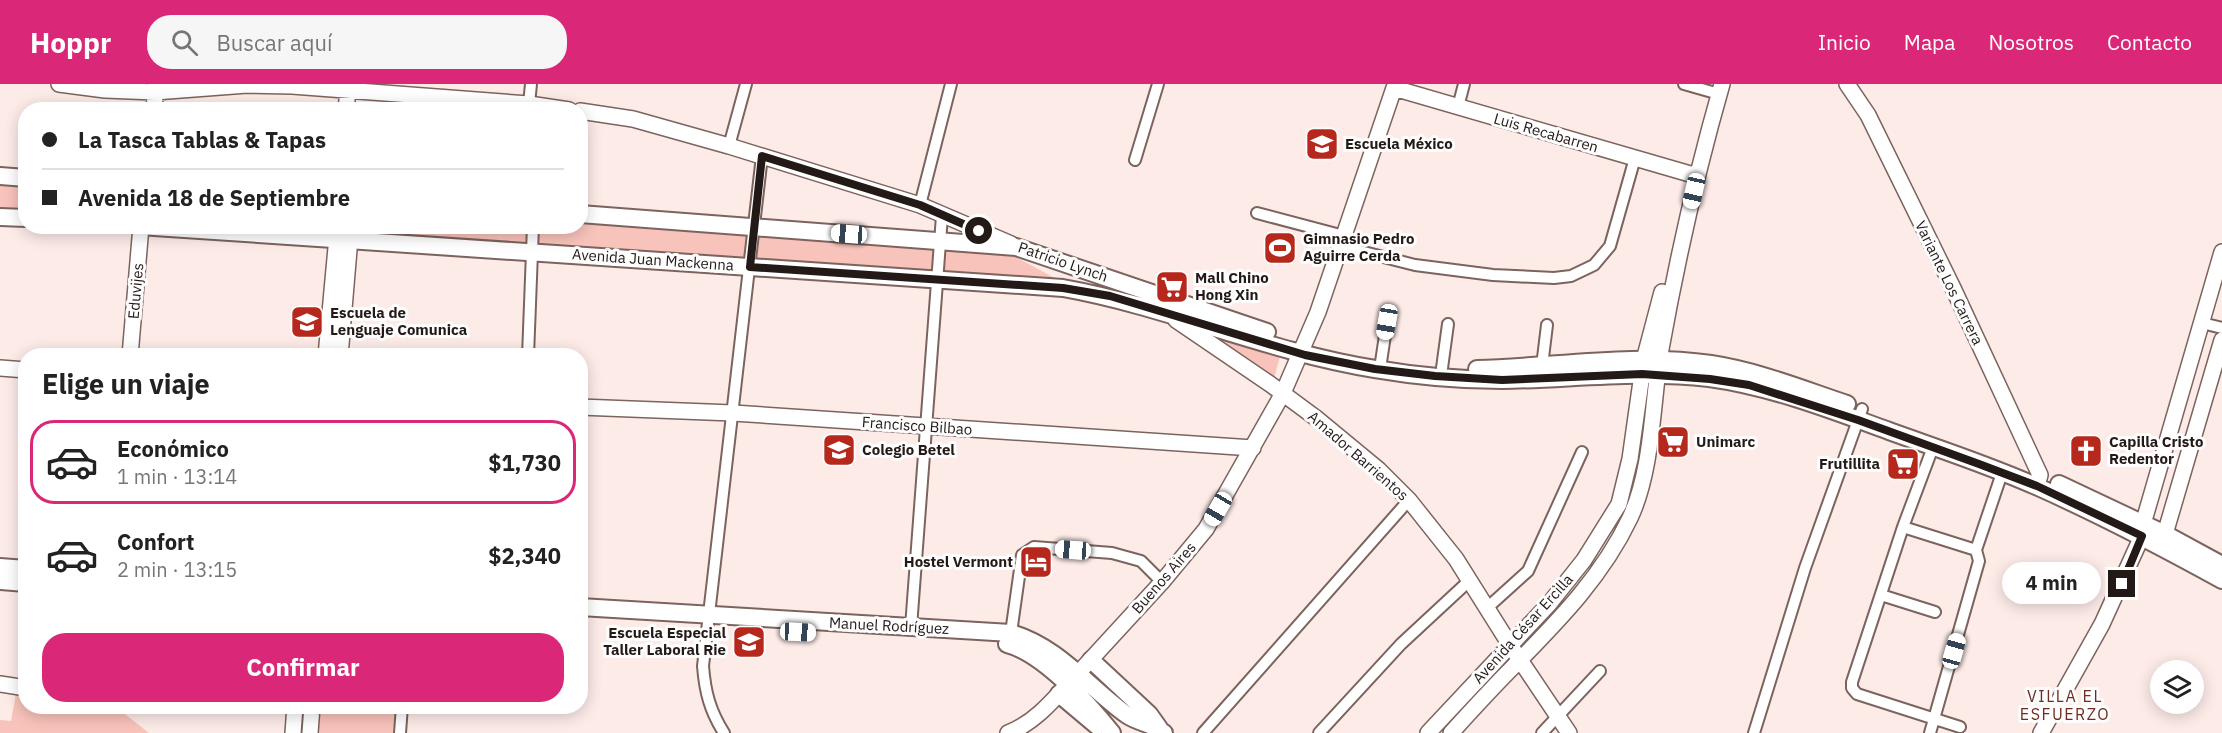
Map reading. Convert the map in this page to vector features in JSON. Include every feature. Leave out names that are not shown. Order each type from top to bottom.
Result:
[{"type":"main road","points":[[0,176],[18,177]]},
{"type":"main road","points":[[588,215],[1016,247]]},
{"type":"main road","points":[[0,217],[18,218]]},
{"type":"main road","name":"Avenida Juan Mackenna","points":[[354,234],[531,252],[1063,288],[1110,296],[1303,351]]},
{"type":"main road","name":"Patricio Lynch","points":[[1016,247],[1303,351]]},
{"type":"main road","points":[[1303,351],[1375,369],[1468,379],[1502,380],[1710,364],[1742,370],[2038,481],[2143,530],[2222,580]]},
{"type":"main road","points":[[1303,351],[1442,368],[1651,367]]},
{"type":"main road","points":[[1860,414],[1933,447],[2002,473],[2038,481]]},
{"type":"main road","points":[[2143,530],[2165,534],[2222,565]]},
{"type":"main road","points":[[0,567],[18,568]]},
{"type":"main road","points":[[0,581],[18,582]]},
{"type":"main road","name":"Manuel Rodríguez","points":[[588,608],[709,621],[999,643],[1030,652],[1068,684]]},
{"type":"main road","name":"Manuel Rodríguez","points":[[588,619],[911,627],[1011,633],[1034,641],[1068,684]]},
{"type":"main road","points":[[1091,660],[1149,714],[1162,731]]},
{"type":"main road","points":[[1068,684],[1162,731]]},
{"type":"main road","points":[[1068,684],[1106,733]]},
{"type":"main road","points":[[1068,684],[1096,712],[1112,733]]},
{"type":"street","points":[[59,84],[105,90],[247,85],[339,87],[495,102]]},
{"type":"street","points":[[531,84],[536,102]]},
{"type":"street","points":[[729,146],[746,84]]},
{"type":"street","points":[[920,205],[951,84]]},
{"type":"street","points":[[1135,160],[1158,84]]},
{"type":"street","points":[[1458,107],[1464,84]]},
{"type":"street","points":[[1684,84],[1721,89]]},
{"type":"street","name":"Variante Los Carrera","points":[[1847,84],[1868,115],[1953,288],[2038,481]]},
{"type":"street","name":"Luis Recabarren","points":[[1392,86],[1697,176]]},
{"type":"street","name":"Buenos Aires","points":[[1008,733],[1019,729],[1036,717],[1162,582],[1206,529],[1283,393],[1293,382],[1392,86]]},
{"type":"street","points":[[339,87],[344,102]]},
{"type":"street","name":"Avenida César Ercilla","points":[[1428,733],[1550,604],[1600,537],[1619,504],[1632,439],[1671,295],[1697,176],[1721,89]]},
{"type":"street","name":"Patricio Lynch","points":[[588,112],[633,119],[920,205],[1016,247]]},
{"type":"street","points":[[724,733],[710,707],[704,687],[703,666],[762,156]]},
{"type":"street","points":[[1257,213],[1415,265],[1493,275],[1554,278],[1571,276],[1594,265],[1610,246],[1635,158]]},
{"type":"street","points":[[911,627],[942,241],[942,216]]},
{"type":"street","name":"Eduvijes","points":[[131,348],[140,234]]},
{"type":"street","points":[[327,348],[344,234]]},
{"type":"street","points":[[340,348],[344,234]]},
{"type":"street","points":[[528,348],[532,234]]},
{"type":"street","points":[[2041,733],[2102,624],[2143,530],[2222,252]]},
{"type":"street","name":"Avenida Juan Mackenna","points":[[1164,313],[1202,336],[1283,393]]},
{"type":"street","points":[[1381,362],[1387,322]]},
{"type":"street","points":[[2202,323],[2222,328]]},
{"type":"street","points":[[1442,368],[1448,324]]},
{"type":"street","points":[[1542,366],[1547,325]]},
{"type":"street","points":[[2165,534],[2222,340]]},
{"type":"street","name":"Avenida César Ercilla","points":[[1450,733],[1569,610],[1608,557],[1630,517],[1643,478],[1647,449],[1651,367]]},
{"type":"street","points":[[0,368],[18,369]]},
{"type":"street","name":"Amador Barrientos","points":[[1283,393],[1364,457],[1409,500],[1442,538],[1569,733]]},
{"type":"street","points":[[2180,399],[2203,405]]},
{"type":"street","name":"Francisco Bilbao","points":[[588,407],[734,413],[1253,448]]},
{"type":"street","points":[[1754,733],[1805,568],[1860,414]]},
{"type":"street","points":[[1632,439],[1641,441],[1647,449]]},
{"type":"street","points":[[1933,447],[1903,527],[1852,682],[1852,688],[1857,694],[1960,727]]},
{"type":"street","points":[[1487,608],[1528,571],[1582,452]]},
{"type":"street","points":[[1930,733],[1936,719],[1979,561],[1976,550],[2002,473]]},
{"type":"street","points":[[1203,733],[1409,500]]},
{"type":"street","points":[[1619,504],[1623,512],[1630,517]]},
{"type":"street","points":[[1903,527],[1976,550]]},
{"type":"street","points":[[1011,633],[1022,555],[1034,547],[1112,553],[1131,558],[1141,561],[1162,582]]},
{"type":"street","points":[[1572,576],[1577,574],[1585,577],[1588,586]]},
{"type":"street","points":[[1319,733],[1401,644],[1470,580]]},
{"type":"street","points":[[1881,595],[1935,612]]},
{"type":"street","points":[[1542,733],[1600,671]]},
{"type":"street","points":[[0,684],[18,687]]},
{"type":"street","points":[[293,733],[294,714]]},
{"type":"street","points":[[310,733],[311,714]]},
{"type":"street","points":[[400,733],[401,714]]},
{"type":"shaded area","points":[[0,179],[18,180],[18,213],[0,212]]},
{"type":"shaded area","points":[[588,219],[997,247],[1066,284],[323,234],[588,234]]},
{"type":"shaded area","points":[[1222,340],[1281,352],[1274,379],[1226,350]]},
{"type":"shaded area","points":[[17,688],[18,714],[125,714],[149,733],[0,733],[0,720],[11,721]]},
{"type":"shaded area","points":[[318,714],[395,714],[393,733],[316,733]]},
{"type":"place","name":"Escuela México","points":[[1322,144]]},
{"type":"place","name":"Gimnasio Pedro Aguirre Cerda","points":[[1280,248]]},
{"type":"place","name":"Mall Chino Hong Xin","points":[[1172,287]]},
{"type":"place","name":"Escuela de Lenguaje Comunica","points":[[307,322]]},
{"type":"place","name":"Unimarc","points":[[1673,442]]},
{"type":"place","name":"Colegio Betel","points":[[839,450]]},
{"type":"place","name":"Capilla Cristo Redentor","points":[[2086,451]]},
{"type":"place","name":"Frutillita","points":[[1903,464]]},
{"type":"place","name":"Hostel Vermont","points":[[1036,562]]},
{"type":"place","name":"Escuela Especial Taller Laboral Rie","points":[[749,642]]},
{"type":"district","name":"VILLA EL ESFUERZO","points":[[2065,705]]},
{"type":"route","points":[[979,231],[920,205],[762,156],[750,267],[1063,288],[1110,296],[1305,355],[1402,373],[1502,380],[1642,374],[1684,376],[1749,385],[1858,420],[2037,486],[2142,536],[2122,584]]}]
